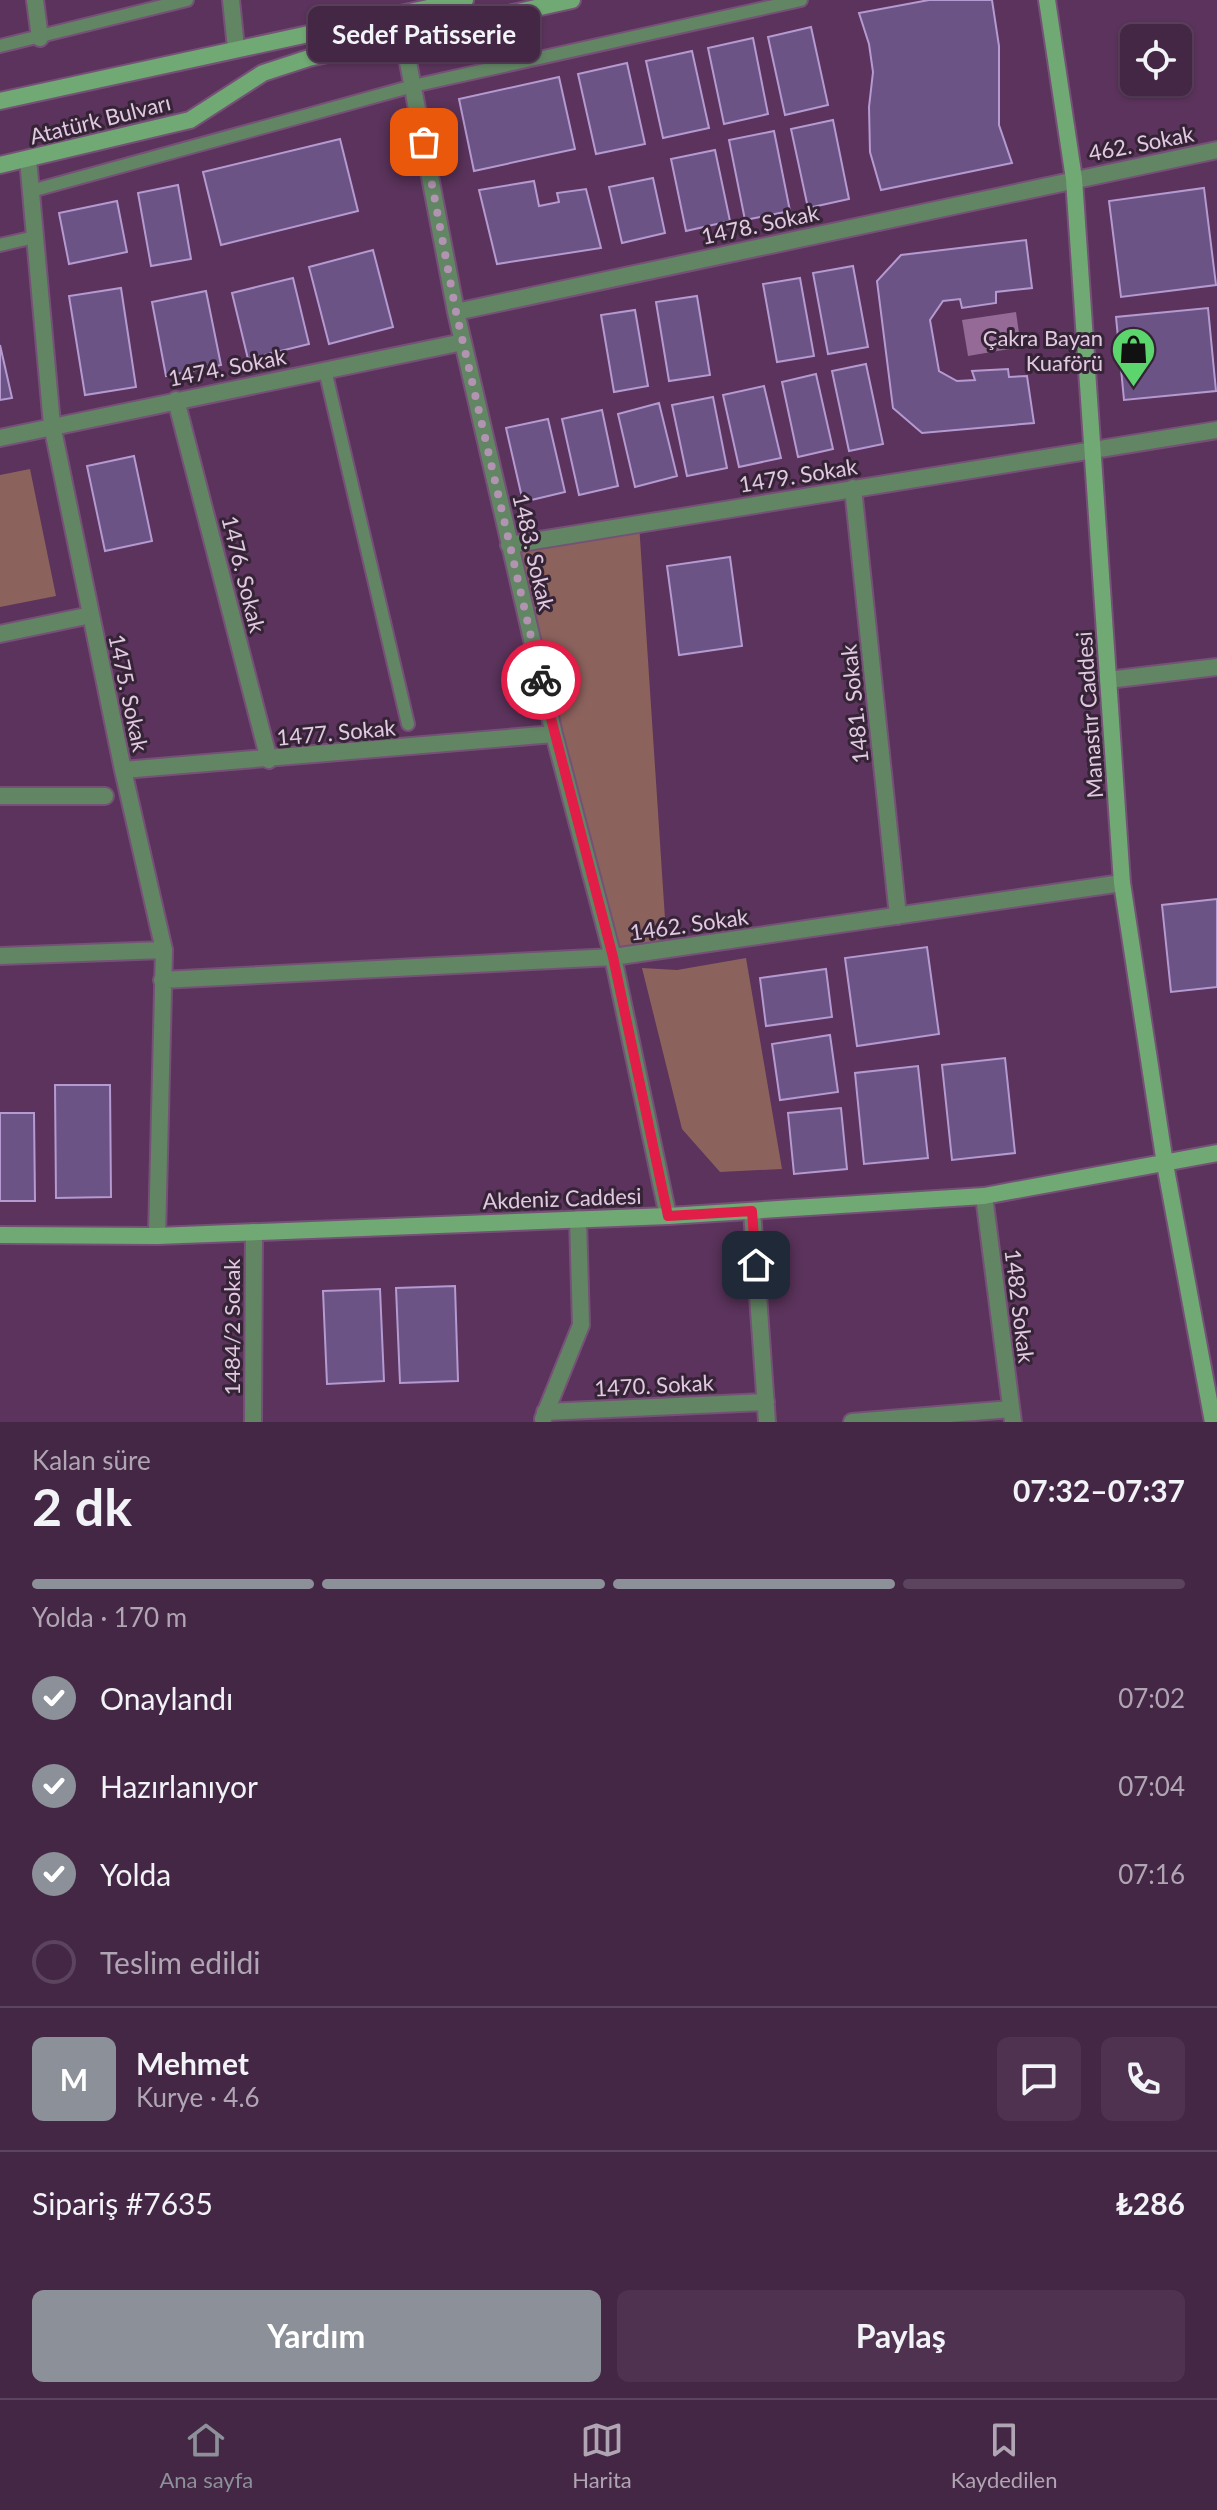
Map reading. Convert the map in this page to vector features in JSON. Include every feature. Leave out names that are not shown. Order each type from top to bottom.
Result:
[{"type":"street","points":[[35,0],[40,38]]},
{"type":"street","points":[[231,0],[236,48]]},
{"type":"street","name":"Atatürk Bulvarı","points":[[0,101],[465,0]]},
{"type":"street","name":"Atatürk Bulvarı","points":[[0,165],[190,120],[263,73],[309,58],[572,0]]},
{"type":"street","name":"Manastır Caddesi","points":[[1047,0],[1074,179],[1122,883],[1165,1164],[1213,1422]]},
{"type":"street","name":"1483. Sokak","points":[[403,36],[456,312],[554,734],[613,957],[668,1216]]},
{"type":"street","name":"462. Sokak","points":[[1074,179],[1217,150]]},
{"type":"street","name":"1475. Sokak","points":[[28,159],[52,425],[123,770],[164,950],[157,1236]]},
{"type":"street","name":"1478. Sokak","points":[[456,312],[1074,179]]},
{"type":"street","name":"1474. Sokak","points":[[0,438],[463,342]]},
{"type":"street","name":"1476. Sokak","points":[[176,400],[269,760]]},
{"type":"street","name":"1479. Sokak","points":[[509,545],[1217,430]]},
{"type":"street","name":"1481. Sokak","points":[[853,488],[898,916]]},
{"type":"street","points":[[0,634],[91,615]]},
{"type":"street","points":[[1108,680],[1217,667]]},
{"type":"street","name":"1477. Sokak","points":[[123,770],[554,734]]},
{"type":"street","points":[[0,796],[105,796]]},
{"type":"street","name":"1462. Sokak","points":[[162,980],[613,957],[1122,883]]},
{"type":"street","points":[[0,956],[164,950]]},
{"type":"street","name":"Akdeniz Caddesi","points":[[0,1235],[157,1236],[668,1216],[984,1196],[1217,1153]]},
{"type":"street","name":"1482 Sokak","points":[[984,1196],[1012,1416]]},
{"type":"street","points":[[752,1211],[767,1422]]},
{"type":"street","points":[[544,1417],[581,1325],[578,1219]]},
{"type":"street","name":"1484/2 Sokak","points":[[253,1422],[254,1232]]},
{"type":"street","name":"1470. Sokak","points":[[544,1417],[766,1402]]},
{"type":"street","points":[[852,1422],[1012,1416]]},
{"type":"lane","points":[[0,46],[187,0]]},
{"type":"lane","points":[[31,191],[413,86],[801,0]]},
{"type":"lane","points":[[0,245],[35,237]]},
{"type":"lane","points":[[325,370],[408,724]]},
{"type":"shaded area","points":[[1016,312],[1021,347],[968,356],[962,320]]},
{"type":"shaded area","points":[[30,469],[56,596],[0,607],[0,475]]},
{"type":"shaded area","points":[[639,523],[667,949],[613,957],[509,545]]},
{"type":"shaded area","points":[[746,958],[782,1169],[720,1172],[682,1129],[642,968],[677,970]]},
{"type":"building","points":[[929,0],[992,0],[999,46],[999,125],[1012,163],[881,190],[870,152],[869,107],[873,72],[869,44],[859,13]]},
{"type":"building","points":[[811,27],[828,105],[785,115],[768,37]]},
{"type":"building","points":[[753,38],[768,114],[724,124],[708,48]]},
{"type":"building","points":[[692,51],[709,128],[663,138],[646,61]]},
{"type":"building","points":[[627,63],[645,144],[596,154],[578,74]]},
{"type":"building","points":[[559,77],[575,149],[474,171],[459,99]]},
{"type":"building","points":[[833,120],[849,199],[808,208],[791,129]]},
{"type":"building","points":[[774,131],[790,211],[745,220],[729,140]]},
{"type":"building","points":[[340,139],[358,211],[221,245],[203,172]]},
{"type":"building","points":[[715,150],[730,221],[686,231],[671,159]]},
{"type":"building","points":[[653,178],[665,233],[622,243],[609,187]]},
{"type":"building","points":[[534,181],[539,206],[559,202],[557,193],[586,189],[601,248],[497,264],[479,190]]},
{"type":"building","points":[[178,185],[191,259],[151,266],[138,193]]},
{"type":"building","points":[[1204,188],[1216,285],[1121,297],[1109,201]]},
{"type":"building","points":[[117,201],[127,252],[69,264],[59,213]]},
{"type":"building","points":[[1026,240],[1032,288],[996,292],[996,303],[962,308],[960,299],[943,301],[930,320],[939,371],[957,381],[975,380],[972,371],[1008,369],[1009,377],[1027,376],[1034,423],[922,433],[893,408],[877,281],[901,255]]},
{"type":"building","points":[[373,250],[393,327],[329,344],[309,267]]},
{"type":"building","points":[[853,266],[868,347],[828,354],[813,273]]},
{"type":"building","points":[[293,278],[309,344],[248,359],[232,293]]},
{"type":"building","points":[[800,278],[814,356],[777,362],[763,284]]},
{"type":"building","points":[[121,288],[136,387],[85,395],[69,296]]},
{"type":"building","points":[[206,291],[221,365],[166,376],[152,302]]},
{"type":"building","points":[[697,296],[710,375],[669,381],[656,302]]},
{"type":"building","points":[[1208,308],[1216,391],[1124,400],[1116,317]]},
{"type":"building","points":[[635,310],[648,386],[614,392],[601,315]]},
{"type":"building","points":[[0,345],[12,398],[0,400]]},
{"type":"building","points":[[866,364],[883,444],[849,451],[832,371]]},
{"type":"building","points":[[816,374],[833,449],[798,457],[782,382]]},
{"type":"building","points":[[764,386],[781,458],[739,467],[723,395]]},
{"type":"building","points":[[713,397],[727,468],[687,476],[672,405]]},
{"type":"building","points":[[659,403],[677,476],[635,487],[618,414]]},
{"type":"building","points":[[602,410],[618,486],[579,495],[562,419]]},
{"type":"building","points":[[548,419],[565,492],[523,502],[506,428]]},
{"type":"building","points":[[134,456],[152,541],[105,551],[87,466]]},
{"type":"building","points":[[730,557],[742,646],[679,655],[667,566]]},
{"type":"building","points":[[1217,899],[1217,987],[1171,992],[1162,905]]},
{"type":"building","points":[[927,947],[939,1034],[857,1046],[845,958]]},
{"type":"building","points":[[826,969],[832,1017],[766,1026],[760,978]]},
{"type":"building","points":[[830,1035],[838,1092],[780,1100],[772,1044]]},
{"type":"building","points":[[1005,1058],[1015,1153],[952,1160],[942,1065]]},
{"type":"building","points":[[918,1066],[928,1158],[864,1164],[855,1073]]},
{"type":"building","points":[[55,1085],[110,1085],[111,1197],[56,1198]]},
{"type":"building","points":[[841,1108],[847,1169],[794,1174],[788,1113]]},
{"type":"building","points":[[0,1113],[34,1113],[35,1201],[0,1201]]},
{"type":"building","points":[[455,1286],[458,1381],[400,1383],[396,1288]]},
{"type":"building","points":[[380,1289],[384,1381],[327,1384],[323,1291]]},
{"type":"way so far","points":[[424,142],[456,312],[541,680]]},
{"type":"place","name":"Sedef Patisserie","points":[[424,142]]},
{"type":"place","name":"Çakra Bayan Kuaförü","points":[[1134,389]]},
{"type":"route","points":[[541,680],[613,957],[668,1216],[752,1211],[756,1265]]}]
